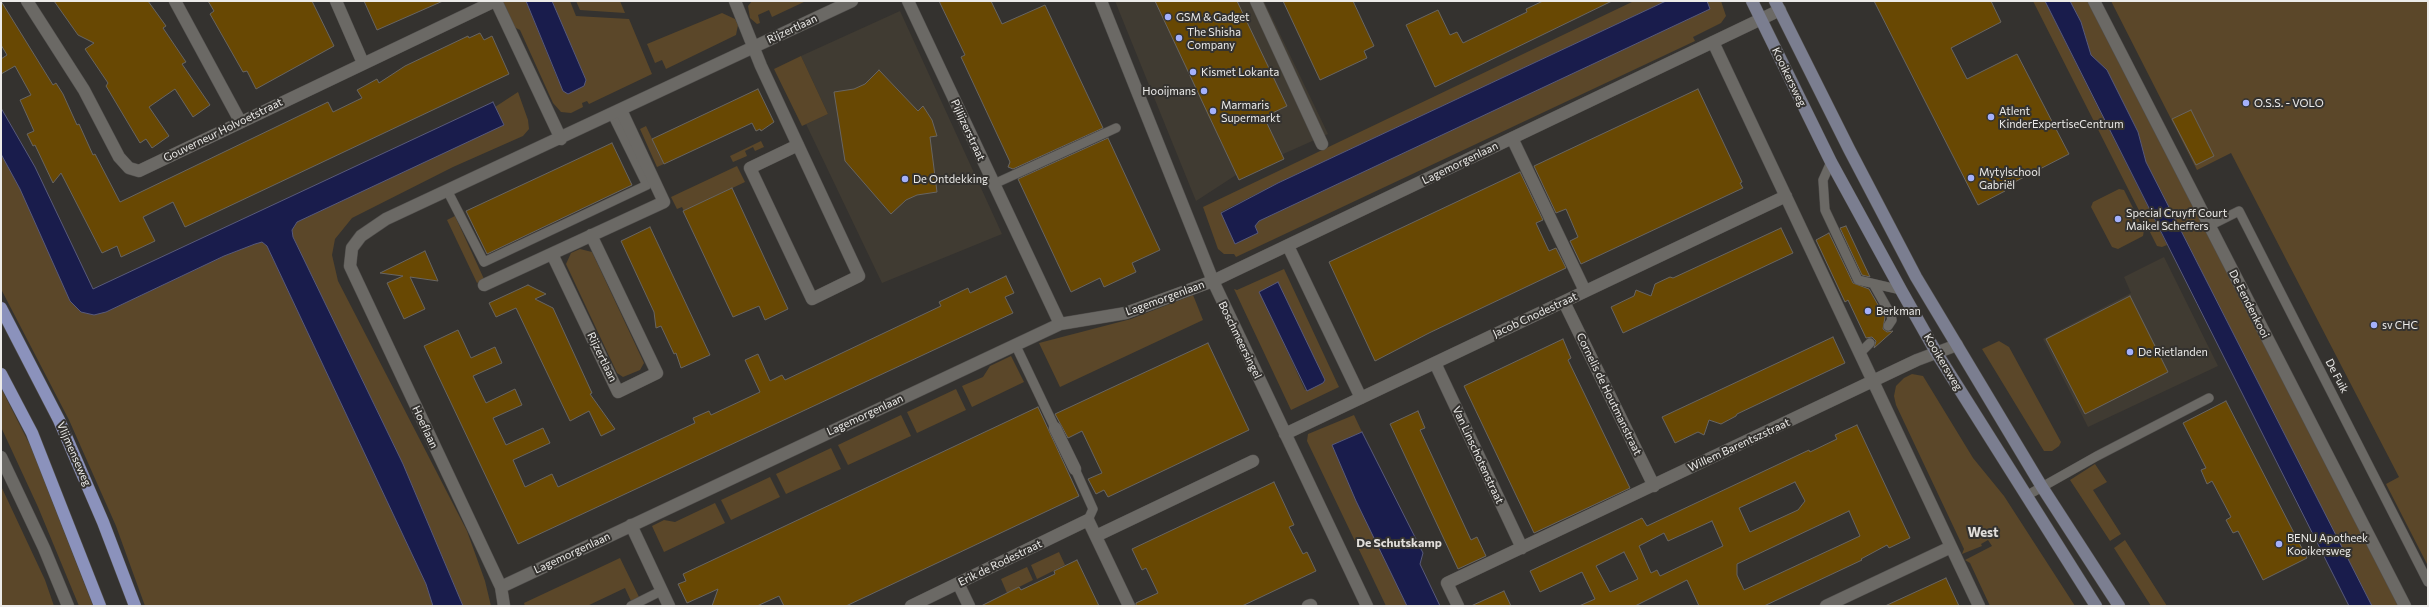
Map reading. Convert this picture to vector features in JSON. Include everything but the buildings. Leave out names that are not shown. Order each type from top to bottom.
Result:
[{"type":"main road","name":"Vlijmenseweg","points":[[1,308],[59,420],[104,522],[135,606]]},
{"type":"main road","points":[[1,374],[32,433],[74,536],[100,606]]},
{"type":"street","name":"Gouverneur Holvoetstraat","points":[[27,1],[84,90],[119,157],[128,168],[139,171],[240,121],[495,1]]},
{"type":"street","points":[[175,1],[240,121]]},
{"type":"street","points":[[336,1],[364,63]]},
{"type":"street","points":[[495,1],[561,139]]},
{"type":"street","name":"Rijzertlaan","points":[[735,1],[754,47]]},
{"type":"street","name":"Rijzertlaan","points":[[352,248],[361,236],[386,219],[448,192],[852,1]]},
{"type":"street","name":"Pijlijzerstraat","points":[[908,1],[1060,324]]},
{"type":"street","name":"Boschmeersingel","points":[[1100,1],[1213,281],[1367,606]]},
{"type":"street","points":[[1256,1],[1322,144]]},
{"type":"street","name":"Kooikersweg","points":[[1752,1],[1831,162],[1936,352],[2096,606]]},
{"type":"street","name":"De Eendenkooi","points":[[2094,1],[2405,606]]},
{"type":"street","name":"Lagemorgenlaan","points":[[501,587],[1060,324],[1126,313],[1213,281],[1761,19],[1778,6]]},
{"type":"street","name":"Kooikersweg","points":[[1778,6],[1849,149],[1916,277],[2042,487],[2119,606]]},
{"type":"street","points":[[1713,42],[1979,606]]},
{"type":"street","points":[[754,47],[798,146],[860,276],[812,299],[750,168],[798,146]]},
{"type":"street","points":[[484,285],[664,202],[616,112]]},
{"type":"street","points":[[1512,138],[1585,291]]},
{"type":"street","name":"Jacob Cnodestraat","points":[[1285,434],[1786,196]]},
{"type":"street","name":"Rijzertlaan","points":[[552,254],[618,392],[657,373],[591,235]]},
{"type":"street","points":[[1288,246],[1361,398]]},
{"type":"street","name":"Hoeflaan","points":[[352,248],[350,266],[501,587],[504,606]]},
{"type":"street","name":"Cornelis de Houtmanstraat","points":[[1564,302],[1654,486]]},
{"type":"street","name":"Willem Barentszstraat","points":[[1522,548],[1936,352],[1957,345]]},
{"type":"street","name":"Van Linschotenstraat","points":[[1435,362],[1522,548]]},
{"type":"street","points":[[1056,428],[1075,469]]},
{"type":"street","points":[[1,458],[44,548],[68,606]]},
{"type":"street","points":[[1096,536],[1253,461]]},
{"type":"street","points":[[1088,520],[1129,606]]},
{"type":"street","name":"Erik de Rodestraat","points":[[911,606],[1088,520]]},
{"type":"street","points":[[630,525],[668,606]]},
{"type":"street","points":[[1826,606],[1951,547]]},
{"type":"street","points":[[1458,606],[1447,583],[1522,548]]},
{"type":"street","points":[[958,583],[969,606]]},
{"type":"lane","points":[[448,192],[484,262],[647,185],[616,112]]},
{"type":"lane","points":[[994,184],[1116,128]]},
{"type":"lane","points":[[1831,162],[1823,180],[1825,210],[1858,280],[1874,285],[1901,290]]},
{"type":"lane","name":"De Fuik","points":[[2209,226],[2239,212],[2428,582]]},
{"type":"lane","points":[[1874,285],[1891,315],[1892,320],[1888,326]]},
{"type":"lane","points":[[1860,353],[1870,343]]},
{"type":"lane","points":[[1015,344],[1056,428]]},
{"type":"lane","points":[[2026,496],[2209,398]]},
{"type":"lane","points":[[1075,469],[1093,509],[1088,520]]},
{"type":"lane","points":[[631,606],[662,591]]},
{"type":"shaded area","points":[[502,1],[526,1],[558,80],[586,80],[552,1],[570,1],[576,16],[629,19],[652,74],[589,104],[587,101],[582,103],[583,107],[571,113],[561,112],[553,103],[520,30],[514,27]]},
{"type":"shaded area","points":[[526,1],[552,1],[586,80],[584,86],[568,94],[563,91]]},
{"type":"shaded area","points":[[576,1],[620,1],[625,13],[580,10]]},
{"type":"shaded area","points":[[752,1],[806,1],[772,17],[769,10],[758,15],[760,23],[757,24],[750,18],[748,6]]},
{"type":"shaded area","points":[[1115,1],[1264,1],[1328,134],[1236,175],[1196,201]]},
{"type":"shaded area","points":[[1634,1],[1666,1],[1278,183],[1221,212],[1235,244],[1259,221],[1710,9],[1707,1],[1721,1],[1726,16],[1721,23],[1693,37],[1695,41],[1236,257],[1234,254],[1224,254],[1218,249],[1203,207]]},
{"type":"shaded area","points":[[1666,1],[1707,1],[1710,9],[1259,221],[1255,226],[1258,233],[1235,244],[1221,213],[1278,183]]},
{"type":"shaded area","points":[[2033,1],[2045,1],[2167,245],[2162,247],[2157,246]]},
{"type":"shaded area","points":[[2045,1],[2070,1],[2081,22],[2091,55],[2107,70],[2138,132],[2146,162],[2372,606],[2349,606]]},
{"type":"shaded area","points":[[2070,1],[2089,1],[2399,606],[2372,606],[2146,162],[2138,132],[2107,71],[2091,55],[2081,22]]},
{"type":"shaded area","points":[[2111,1],[2428,1],[2428,566],[2386,484],[2399,477],[2231,153],[2197,170]]},
{"type":"shaded area","name":"De Ontdekking","points":[[900,11],[1002,234],[882,283],[806,124],[828,114],[801,56]]},
{"type":"shaded area","points":[[722,13],[735,19],[738,25],[736,35],[666,69],[662,60],[655,63],[647,44]]},
{"type":"shaded area","points":[[801,56],[828,114],[802,126],[774,69]]},
{"type":"shaded area","points":[[518,92],[528,120],[529,129],[523,136],[453,167],[352,218],[335,239],[332,255],[338,281],[467,531],[485,581],[491,606],[463,606],[403,464],[293,237],[292,230],[297,222],[503,125],[495,107]]},
{"type":"shaded area","points":[[493,102],[504,125],[297,222],[292,230],[293,237],[403,464],[463,606],[433,606],[426,584],[267,246],[262,242],[224,256],[106,312],[94,315],[81,312],[70,301],[20,189],[1,154],[1,108],[35,167],[93,289]]},
{"type":"shaded area","points":[[646,126],[664,164],[657,167],[640,129]]},
{"type":"shaded area","points":[[761,141],[764,147],[755,151],[753,147],[745,151],[747,156],[733,162],[730,156]]},
{"type":"shaded area","points":[[1,154],[20,189],[106,312],[224,256],[262,242],[267,246],[426,584],[433,606],[145,606],[116,526],[69,420],[1,289]]},
{"type":"shaded area","points":[[737,166],[745,182],[684,211],[682,207],[677,209],[671,197]]},
{"type":"shaded area","name":"Special Cruyff Court Maikel Scheffers","points":[[2119,189],[2124,190],[2144,230],[2143,236],[2118,249],[2112,247],[2091,207],[2093,202]]},
{"type":"shaded area","points":[[455,216],[484,279],[477,283],[447,220]]},
{"type":"shaded area","points":[[580,249],[592,252],[644,363],[640,370],[623,377],[617,373],[566,264],[571,253]]},
{"type":"shaded area","name":"De Rietlanden","points":[[2164,257],[2218,366],[2088,427],[2043,339],[2131,293],[2124,277]]},
{"type":"shaded area","points":[[1284,269],[1339,387],[1291,410],[1234,289],[1237,290]],"holes":[[[1260,291],[1308,345],[1325,380],[1323,383],[1305,390]]]},
{"type":"shaded area","points":[[1278,282],[1325,380],[1323,383],[1307,391],[1259,292]]},
{"type":"shaded area","points":[[1193,295],[1203,320],[1060,387],[1039,343],[1131,319]]},
{"type":"shaded area","points":[[1999,341],[2009,347],[2061,442],[2059,446],[2052,451],[2044,451],[1982,349]]},
{"type":"shaded area","points":[[1011,356],[1024,382],[972,407],[962,386],[983,377],[990,366]]},
{"type":"shaded area","points":[[1912,374],[1923,376],[1973,458],[2004,496],[2075,606],[1990,606],[1970,563],[1965,560],[1992,546],[1988,540],[1981,544],[1982,546],[1962,554],[1964,549],[1896,405],[1894,396],[1896,386],[1904,378]]},
{"type":"shaded area","points":[[1,388],[31,447],[93,606],[79,606],[38,507],[1,427]]},
{"type":"shaded area","points":[[956,389],[966,410],[917,433],[907,412]]},
{"type":"shaded area","points":[[901,415],[911,436],[848,465],[838,445]]},
{"type":"shaded area","points":[[1354,415],[1362,432],[1332,445],[1407,606],[1386,606],[1307,441],[1308,434]]},
{"type":"shaded area","points":[[1362,432],[1423,553],[1420,564],[1440,606],[1407,606],[1356,501],[1332,445]]},
{"type":"shaded area","points":[[831,448],[841,469],[786,494],[776,474]]},
{"type":"shaded area","points":[[2095,464],[2107,482],[2093,490],[2121,534],[2110,541],[2070,480]]},
{"type":"shaded area","points":[[770,477],[780,497],[731,520],[721,500]]},
{"type":"shaded area","points":[[1,486],[45,580],[54,606],[1,606]]},
{"type":"shaded area","points":[[715,503],[725,523],[664,552],[652,526],[664,520],[675,522]]},
{"type":"shaded area","points":[[2125,540],[2167,606],[2151,606],[2114,548]]},
{"type":"shaded area","points":[[1059,552],[1065,565],[1037,579],[1031,565]]},
{"type":"shaded area","points":[[620,558],[639,597],[631,601],[625,588],[587,606],[525,606],[524,603]]},
{"type":"shaded area","points":[[1027,567],[1033,580],[1007,593],[1001,579]]},
{"type":"place","name":"GSM & Gadget","points":[[1168,17]]},
{"type":"place","name":"The Shisha Company","points":[[1179,38]]},
{"type":"place","name":"Kismet Lokanta","points":[[1193,72]]},
{"type":"place","name":"Hooijmans","points":[[1204,91]]},
{"type":"place","name":"O.S.S. - VOLO","points":[[2246,103]]},
{"type":"place","name":"Marmaris Supermarkt","points":[[1213,111]]},
{"type":"place","name":"Atlent KinderExpertiseCentrum","points":[[1991,117]]},
{"type":"place","name":"Mytylschool Gabriël","points":[[1971,178]]},
{"type":"place","name":"De Ontdekking","points":[[905,179]]},
{"type":"place","name":"Special Cruyff Court Maikel Scheffers","points":[[2118,219]]},
{"type":"place","name":"Berkman","points":[[1868,311]]},
{"type":"place","name":"sv CHC","points":[[2374,325]]},
{"type":"place","name":"De Rietlanden","points":[[2130,352]]},
{"type":"place","name":"BENU Apotheek Kooikersweg","points":[[2279,544]]},
{"type":"district","name":"West","points":[[1983,533]]},
{"type":"district","name":"De Schutskamp","points":[[1399,543]]}]
